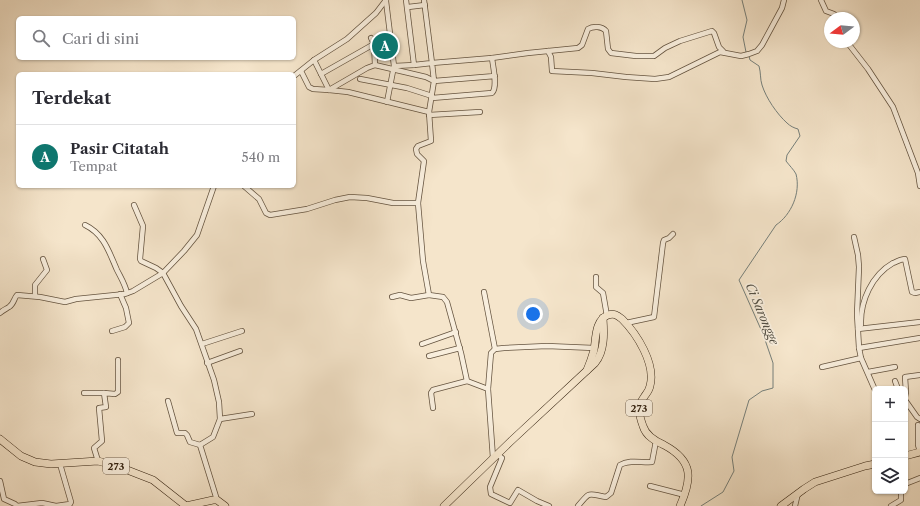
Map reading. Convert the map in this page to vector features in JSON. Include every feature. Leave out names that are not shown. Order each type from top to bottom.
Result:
[{"type":"main road","name":"273","points":[[605,317],[611,314],[617,315],[626,323],[641,344],[649,367],[651,383],[640,404],[639,413],[644,429],[656,441],[676,452],[684,460],[689,475],[685,495],[680,506]]},
{"type":"main road","points":[[587,370],[594,348],[598,325],[605,317]]},
{"type":"main road","points":[[444,506],[599,359],[602,352],[605,317]]},
{"type":"main road","name":"273","points":[[0,438],[21,456],[40,463],[60,464],[98,461],[150,478],[186,506],[209,500],[217,500]]},
{"type":"main road","points":[[908,455],[920,452]]},
{"type":"main road","points":[[781,506],[815,482],[872,465]]},
{"type":"main road","points":[[217,500],[225,506]]},
{"type":"street","points":[[296,74],[314,60],[347,39],[376,13],[386,0]]},
{"type":"street","points":[[386,0],[393,68],[387,102]]},
{"type":"street","points":[[406,0],[414,66]]},
{"type":"street","points":[[548,51],[551,57],[552,71],[592,73],[626,77],[669,77],[711,56],[723,52],[741,56],[756,51],[762,45],[782,8],[784,0]]},
{"type":"street","points":[[821,0],[827,12]]},
{"type":"street","points":[[408,7],[425,2],[434,81],[429,114],[431,141],[418,146],[416,150],[424,161],[418,203],[423,261],[430,295]]},
{"type":"street","points":[[393,68],[580,48],[588,29],[598,27],[604,28],[606,31],[608,48],[611,53],[636,56],[654,56],[665,48],[680,41],[712,31],[714,32],[719,47],[723,52]]},
{"type":"street","points":[[371,38],[374,44],[375,65]]},
{"type":"street","points":[[321,74],[374,44]]},
{"type":"street","points":[[852,48],[893,106],[918,173],[920,186]]},
{"type":"street","points":[[360,79],[390,85],[432,97],[492,94],[495,90],[495,76],[492,58]]},
{"type":"street","points":[[314,60],[329,90]]},
{"type":"street","points":[[329,90],[375,65],[393,68],[426,77],[434,81],[495,76]]},
{"type":"street","points":[[301,70],[311,88],[316,90],[348,92],[429,114],[480,112]]},
{"type":"street","points":[[0,313],[10,307],[15,296],[17,295],[35,296],[65,302],[76,299],[127,293],[163,273],[184,251],[197,234],[213,188]]},
{"type":"street","points":[[246,188],[259,199],[266,213],[270,215],[307,209],[350,197],[399,203],[418,203]]},
{"type":"street","points":[[134,205],[143,226],[140,259],[163,273],[180,306],[196,329],[202,344],[207,363],[214,380],[220,413],[220,419],[213,437],[200,445],[190,442],[189,437],[185,433],[177,433],[168,401]]},
{"type":"street","points":[[85,225],[100,236],[106,244],[123,279],[127,293]]},
{"type":"street","points":[[626,323],[654,317],[661,249],[663,241],[673,234]]},
{"type":"street","points":[[854,237],[859,267],[856,314],[859,329]]},
{"type":"street","points":[[35,296],[35,285],[47,270],[42,259]]},
{"type":"street","points":[[873,386],[861,358],[859,348],[860,319],[867,294],[885,268],[900,259],[904,259],[906,261],[912,292],[920,292]]},
{"type":"street","points":[[596,277],[596,287],[603,293],[605,317]]},
{"type":"street","points":[[484,292],[495,349]]},
{"type":"street","points":[[112,331],[125,327],[129,323],[126,308],[120,294]]},
{"type":"street","points":[[392,297],[400,295],[411,298],[430,295],[441,296],[445,299],[456,332],[467,381]]},
{"type":"street","points":[[856,314],[860,319]]},
{"type":"street","points":[[859,329],[920,322]]},
{"type":"street","points":[[202,344],[242,331]]},
{"type":"street","points":[[422,344],[456,332]]},
{"type":"street","points":[[859,348],[920,338]]},
{"type":"street","points":[[549,506],[518,490],[510,503],[491,494],[491,483],[502,458],[496,457],[488,389],[491,353],[495,349],[504,348],[547,346],[594,348]]},
{"type":"street","points":[[429,356],[460,348]]},
{"type":"street","points":[[207,363],[240,351]]},
{"type":"street","points":[[822,367],[861,358]]},
{"type":"street","points":[[84,394],[115,394],[118,392],[118,360]]},
{"type":"street","points":[[868,372],[895,368]]},
{"type":"street","points":[[906,386],[905,377],[920,375]]},
{"type":"street","points":[[433,408],[430,393],[433,390],[467,381],[488,389]]},
{"type":"street","points":[[895,381],[897,386]]},
{"type":"street","points":[[98,461],[94,448],[102,441],[99,408],[106,407],[104,393]]},
{"type":"street","points":[[908,404],[916,417],[920,419]]},
{"type":"street","points":[[220,419],[252,414]]},
{"type":"street","points":[[918,425],[918,445],[920,452]]},
{"type":"street","points":[[578,506],[587,495],[591,493],[606,497],[609,496],[621,464],[632,461],[652,462],[656,441]]},
{"type":"street","points":[[200,445],[217,500]]},
{"type":"street","points":[[0,481],[4,499],[17,506],[42,503],[56,506],[70,504],[69,494],[60,464]]},
{"type":"street","points":[[908,483],[920,478]]},
{"type":"street","points":[[650,486],[685,495]]},
{"type":"street","points":[[795,506],[798,494]]},
{"type":"street","points":[[891,506],[901,500],[901,494]]},
{"type":"waterway","name":"Ci Sarongge","points":[[742,0],[747,20],[743,37],[746,52]]},
{"type":"waterway","name":"Ci Sarongge","points":[[701,506],[723,492],[734,471],[732,457],[749,400],[762,391],[773,388],[773,363],[763,334],[739,280],[776,225],[786,215],[794,203],[797,189],[796,174],[786,161],[787,155],[800,136],[798,129],[788,124],[772,106],[762,85],[759,66],[750,60],[749,56]]},
{"type":"place","name":"Pasir Citatah","points":[[385,46]]}]
